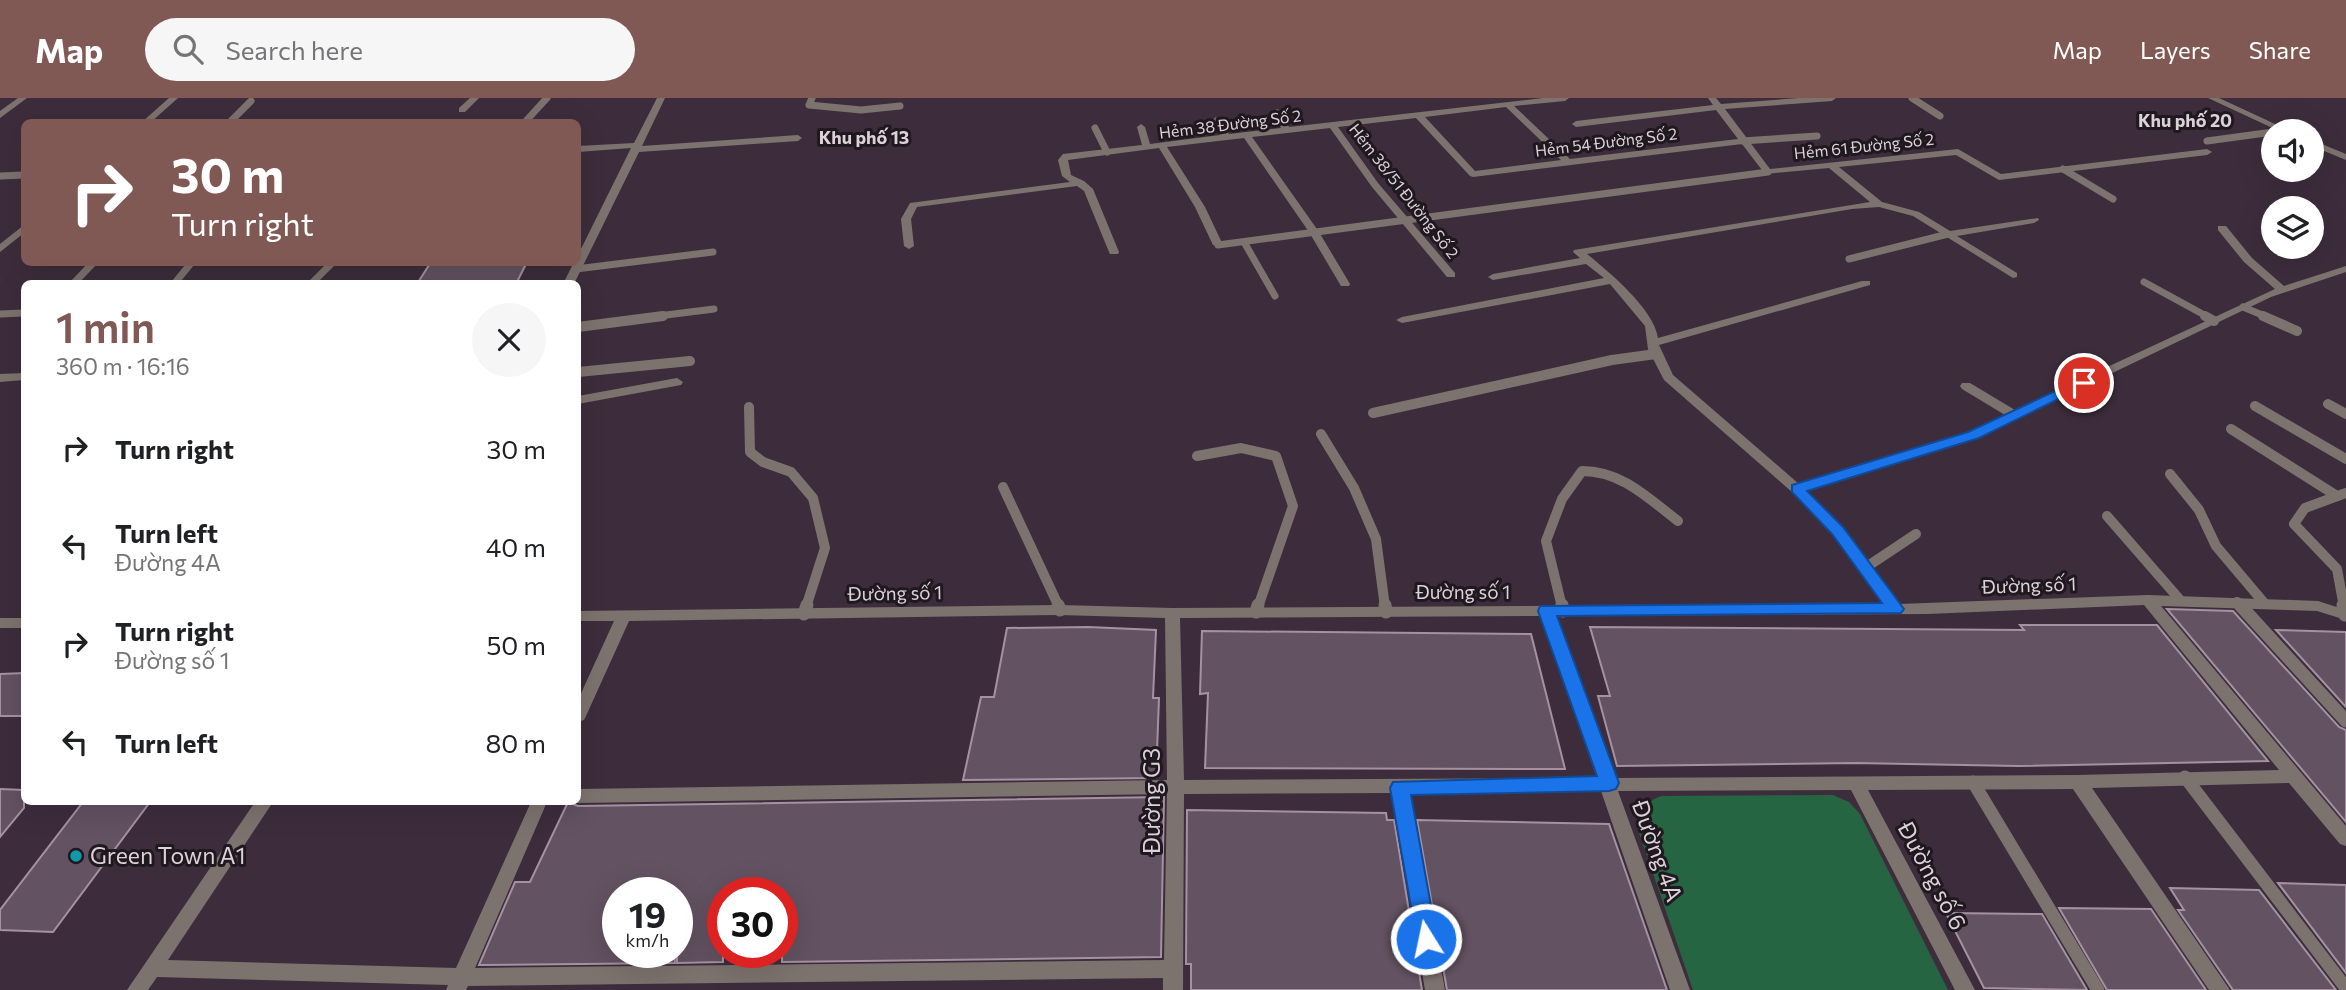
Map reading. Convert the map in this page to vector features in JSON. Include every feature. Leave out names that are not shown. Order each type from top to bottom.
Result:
[{"type":"street","points":[[0,115],[23,98]]},
{"type":"street","points":[[150,119],[174,98]]},
{"type":"street","points":[[461,110],[475,98]]},
{"type":"street","points":[[581,259],[661,98]]},
{"type":"street","name":"Hẻm 38 Đường Số 2","points":[[1081,183],[1067,176],[1063,160],[1066,156],[1565,98]]},
{"type":"street","points":[[1576,124],[1714,103],[1832,98]]},
{"type":"street","points":[[2213,98],[2261,120]]},
{"type":"street","points":[[1714,103],[1768,172]]},
{"type":"street","points":[[1507,104],[1568,162]]},
{"type":"street","points":[[1277,112],[1286,130]]},
{"type":"street","name":"Hẻm 54 Đường Số 2","points":[[1419,116],[1473,174],[1742,141]]},
{"type":"street","points":[[1216,120],[1227,139]]},
{"type":"street","name":"Hẻm 38/51 Đường Số 2","points":[[1333,126],[1451,275]]},
{"type":"street","points":[[1141,127],[1147,148]]},
{"type":"street","points":[[1247,136],[1314,232],[1345,284]]},
{"type":"street","points":[[581,149],[798,138]]},
{"type":"street","points":[[1163,146],[1200,207],[1218,245]]},
{"type":"street","points":[[2324,147],[2346,157]]},
{"type":"street","name":"Hẻm 61 Đường Số 2","points":[[1768,172],[1958,152],[1999,177],[2207,152]]},
{"type":"street","points":[[1830,165],[1879,204]]},
{"type":"street","points":[[909,246],[906,219],[912,205],[1081,183],[1088,189],[1114,252]]},
{"type":"street","points":[[1895,609],[1838,531],[1797,489],[1668,377],[1655,349],[1651,326],[1613,280],[1578,252],[1852,206],[1879,204],[1916,214],[2013,275]]},
{"type":"street","points":[[1948,234],[2034,220]]},
{"type":"street","points":[[2222,228],[2248,260],[2283,290]]},
{"type":"street","points":[[0,249],[21,231]]},
{"type":"street","points":[[1493,277],[1588,260]]},
{"type":"street","points":[[570,280],[578,266]]},
{"type":"street","points":[[1797,489],[1973,435],[2243,307],[2283,290],[2346,269]]},
{"type":"street","points":[[1402,320],[1613,280]]},
{"type":"street","points":[[1655,349],[1866,283]]},
{"type":"street","points":[[0,378],[21,377]]},
{"type":"street","points":[[581,399],[677,382]]},
{"type":"street","points":[[1966,386],[2016,416]]},
{"type":"street","points":[[2148,600],[2346,839]]},
{"type":"street","name":"Đường số 1","points":[[581,615],[1060,610],[1172,613],[1895,609],[2148,600],[2318,606],[2345,615]]},
{"type":"street","name":"Đường 4A","points":[[1554,611],[1679,990]]},
{"type":"street","name":"Đường G3","points":[[1172,613],[1176,787],[1173,990]]},
{"type":"street","points":[[581,709],[624,615]]},
{"type":"street","points":[[0,623],[21,623]]},
{"type":"street","points":[[581,796],[1176,787],[1400,788],[1609,783],[2078,782],[2293,776]]},
{"type":"street","points":[[2078,782],[2220,990]]},
{"type":"street","name":"Đường số 6","points":[[1856,784],[1965,990]]},
{"type":"street","points":[[1400,788],[1435,990]]},
{"type":"street","points":[[137,990],[262,805]]},
{"type":"street","points":[[459,984],[538,805]]},
{"type":"street","points":[[152,968],[459,984],[1172,969]]},
{"type":"lane","points":[[528,119],[547,98]]},
{"type":"lane","points":[[812,98],[810,105],[838,109],[900,106]]},
{"type":"lane","points":[[1912,98],[1940,116]]},
{"type":"lane","points":[[233,119],[251,101]]},
{"type":"lane","points":[[1095,128],[1107,152]]},
{"type":"lane","points":[[2207,141],[2261,134]]},
{"type":"lane","points":[[1742,141],[1817,136]]},
{"type":"lane","points":[[2063,169],[2113,199]]},
{"type":"lane","points":[[1218,245],[1768,172]]},
{"type":"lane","points":[[0,176],[21,174]]},
{"type":"lane","points":[[1849,259],[1948,234]]},
{"type":"lane","points":[[1244,242],[1275,296]]},
{"type":"lane","points":[[576,269],[713,252]]},
{"type":"lane","points":[[77,280],[89,266]]},
{"type":"lane","points":[[176,280],[189,266]]},
{"type":"lane","points":[[315,280],[329,266]]},
{"type":"lane","points":[[2155,278],[2144,282],[2214,321]]},
{"type":"lane","points":[[2243,307],[2297,331]]},
{"type":"lane","points":[[581,327],[714,309]]},
{"type":"lane","points":[[0,314],[21,313]]},
{"type":"lane","points":[[1373,413],[1655,349]]},
{"type":"lane","points":[[581,372],[690,361]]},
{"type":"lane","points":[[2328,404],[2346,414]]},
{"type":"lane","points":[[2255,406],[2346,459]]},
{"type":"lane","points":[[748,407],[751,452],[762,462],[791,472],[813,498],[825,548],[804,614]]},
{"type":"lane","points":[[2231,429],[2342,494]]},
{"type":"lane","points":[[1321,434],[1354,488],[1376,539],[1387,612]]},
{"type":"lane","points":[[1197,456],[1241,448],[1276,456],[1293,506],[1256,612]]},
{"type":"lane","points":[[1554,611],[1546,541],[1562,499],[1582,471],[1597,469],[1623,479],[1678,521]]},
{"type":"lane","points":[[2170,474],[2199,510],[2216,546],[2265,604]]},
{"type":"lane","points":[[1003,487],[1060,610]]},
{"type":"lane","points":[[2342,494],[2305,508],[2294,524],[2337,569],[2345,615]]},
{"type":"lane","points":[[2107,516],[2181,601]]},
{"type":"lane","points":[[1865,568],[1916,534]]},
{"type":"lane","points":[[2236,602],[2346,720]]},
{"type":"lane","points":[[2185,777],[2346,988]]},
{"type":"lane","points":[[1973,782],[2098,990]]},
{"type":"green space","points":[[1833,795],[1849,802],[1860,814],[1948,990],[1693,990],[1637,827],[1645,807],[1662,796]]},
{"type":"building","points":[[428,266],[525,266],[518,280],[420,280]]},
{"type":"building","points":[[2167,609],[2233,611],[2339,727],[2346,730],[2346,822]]},
{"type":"building","points":[[2020,625],[2157,625],[2268,761],[2018,766],[1855,763],[1617,766],[1598,696],[1610,696],[1590,627],[2024,630]]},
{"type":"building","points":[[1007,628],[1156,630],[1153,698],[1159,698],[1156,778],[963,780],[981,697],[994,697]]},
{"type":"building","points":[[2276,630],[2346,632],[2346,707]]},
{"type":"building","points":[[1202,631],[1531,634],[1565,769],[1205,768],[1208,693],[1200,694]]},
{"type":"building","points":[[21,673],[21,716],[0,716],[0,674]]},
{"type":"building","points":[[0,789],[21,790],[21,805],[24,805],[24,808],[0,837]]},
{"type":"building","points":[[1164,797],[1161,957],[798,962],[798,877],[707,877],[707,962],[693,963],[693,877],[602,877],[602,964],[479,965],[515,882],[530,882],[567,805]]},
{"type":"building","name":"Green Town A1","points":[[81,805],[148,805],[53,932],[0,930],[0,910]]},
{"type":"building","points":[[1187,810],[1386,813],[1387,820],[1394,820],[1422,990],[1191,990],[1191,964],[1186,964]]},
{"type":"building","points":[[1417,820],[1609,824],[1667,990],[1447,990]]},
{"type":"building","points":[[2278,883],[2346,885],[2346,973]]},
{"type":"building","points":[[2170,888],[2259,890],[2336,990],[2233,990],[2178,910],[2184,910]]},
{"type":"building","points":[[2059,908],[2151,909],[2206,990],[2107,990]]},
{"type":"building","points":[[1946,913],[2042,914],[2087,990],[1984,988]]},
{"type":"place","name":"Green Town A1","points":[[76,856]]},
{"type":"district","name":"Khu phố 20","points":[[2185,121]]},
{"type":"district","name":"Khu phố 13","points":[[864,138]]},
{"type":"route","points":[[1426,939],[1400,788],[1609,783],[1546,611],[1895,609],[1838,531],[1797,489],[1973,435],[2084,383]]}]
